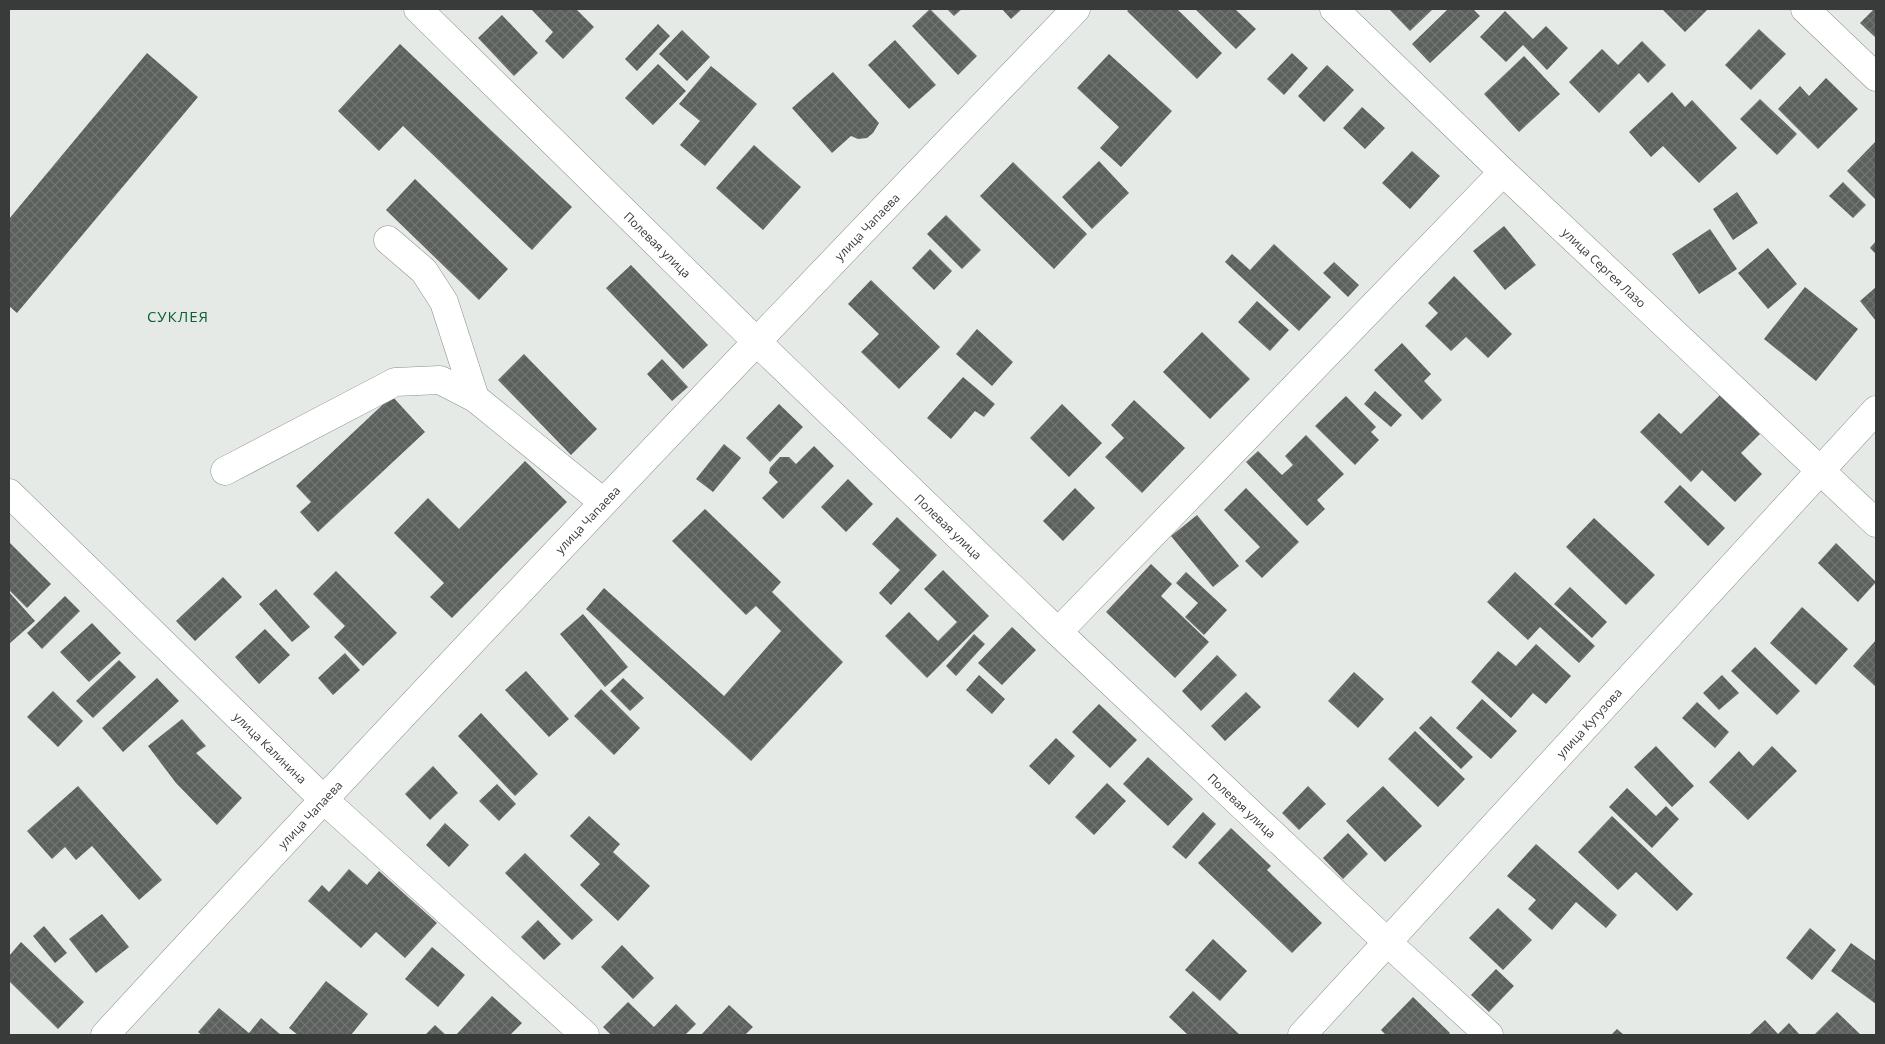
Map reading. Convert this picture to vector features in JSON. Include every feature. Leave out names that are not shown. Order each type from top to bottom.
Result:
[{"type":"street","name":"улица Чапаева","points":[[105,1035],[323,799],[603,502],[1076,9]]},
{"type":"street","name":"улица Сергея Лазо","points":[[1334,9],[1503,172],[1876,523]]},
{"type":"street","points":[[1805,9],[1876,77]]},
{"type":"street","name":"Полевая улица","points":[[430,13],[756,341],[1058,632],[1387,942],[1489,1035]]},
{"type":"street","points":[[1058,632],[1503,172]]},
{"type":"street","points":[[388,240],[424,271],[444,302],[475,398]]},
{"type":"street","points":[[226,471],[395,382],[440,380],[475,398],[603,502]]},
{"type":"street","name":"улица Кутузова","points":[[1302,1035],[1876,410]]},
{"type":"street","name":"улица Калинина","points":[[9,493],[323,799],[585,1035]]},
{"type":"building","points":[[531,9],[576,9],[594,27],[563,59],[545,41],[553,32]]},
{"type":"building","points":[[930,9],[977,56],[958,75],[912,26]]},
{"type":"building","points":[[947,9],[962,9],[954,16]]},
{"type":"building","points":[[1002,9],[1022,9],[1011,19]]},
{"type":"building","points":[[1130,9],[1177,9],[1222,53],[1197,79],[1127,11]]},
{"type":"building","points":[[1195,9],[1235,9],[1256,29],[1236,49]]},
{"type":"building","points":[[1389,9],[1433,9],[1410,31]]},
{"type":"building","points":[[1448,9],[1473,9],[1480,16],[1430,63],[1412,44]]},
{"type":"building","points":[[1662,9],[1708,9],[1685,32]]},
{"type":"building","points":[[1871,9],[1876,9],[1876,38],[1860,23],[1873,10]]},
{"type":"building","points":[[1505,11],[1533,39],[1546,26],[1568,48],[1547,70],[1523,45],[1506,62],[1480,37]]},
{"type":"building","points":[[502,15],[538,53],[514,76],[478,38]]},
{"type":"building","points":[[658,24],[670,36],[637,71],[625,59]]},
{"type":"building","points":[[1759,29],[1786,54],[1751,90],[1725,65]]},
{"type":"building","points":[[682,30],[710,57],[687,81],[659,54]]},
{"type":"building","points":[[895,40],[936,85],[909,109],[868,65]]},
{"type":"building","points":[[1642,41],[1666,65],[1648,83],[1639,73],[1599,113],[1569,82],[1602,49],[1618,65]]},
{"type":"building","points":[[400,44],[572,207],[532,250],[403,126],[379,151],[338,111]]},
{"type":"building","points":[[147,53],[198,97],[17,313],[9,306],[9,219]]},
{"type":"building","points":[[1292,53],[1308,68],[1284,95],[1267,79]]},
{"type":"building","points":[[1109,54],[1172,111],[1121,167],[1100,148],[1119,127],[1077,88]]},
{"type":"building","points":[[1524,56],[1560,94],[1519,132],[1484,94]]},
{"type":"building","points":[[658,64],[686,91],[653,125],[625,98]]},
{"type":"building","points":[[1327,65],[1354,90],[1324,122],[1298,96]]},
{"type":"building","points":[[711,66],[757,104],[705,166],[680,145],[700,121],[679,104]]},
{"type":"building","points":[[833,72],[879,123],[873,133],[867,138],[858,139],[851,136],[832,153],[792,108]]},
{"type":"building","points":[[1826,78],[1858,109],[1818,149],[1778,109],[1800,86],[1809,96]]},
{"type":"building","points":[[1672,92],[1685,107],[1692,100],[1737,148],[1699,183],[1663,146],[1651,157],[1629,132]]},
{"type":"building","points":[[1760,99],[1797,134],[1777,155],[1740,119]]},
{"type":"building","points":[[1362,107],[1385,128],[1365,149],[1343,128]]},
{"type":"building","points":[[1876,141],[1876,200],[1847,171]]},
{"type":"building","points":[[754,145],[801,187],[763,230],[716,188]]},
{"type":"building","points":[[1412,151],[1440,176],[1410,209],[1382,183]]},
{"type":"building","points":[[1099,161],[1129,193],[1092,229],[1062,197]]},
{"type":"building","points":[[1013,162],[1087,234],[1054,269],[980,196]]},
{"type":"building","points":[[415,179],[508,269],[479,300],[386,210]]},
{"type":"building","points":[[1843,182],[1866,205],[1853,218],[1829,196]]},
{"type":"building","points":[[1737,192],[1758,223],[1733,240],[1713,209]]},
{"type":"building","points":[[946,215],[981,250],[962,269],[927,234]]},
{"type":"building","points":[[1504,226],[1536,265],[1505,290],[1473,251]]},
{"type":"building","points":[[1710,229],[1737,269],[1699,294],[1672,254]]},
{"type":"building","points":[[1876,241],[1876,254],[1870,248]]},
{"type":"building","points":[[1274,244],[1331,297],[1299,331],[1225,262],[1232,254],[1250,270]]},
{"type":"building","points":[[1768,248],[1797,284],[1768,309],[1738,273]]},
{"type":"building","points":[[930,249],[952,271],[934,290],[912,268]]},
{"type":"building","points":[[1334,262],[1359,285],[1348,297],[1323,273]]},
{"type":"building","points":[[631,265],[708,345],[683,369],[606,288]]},
{"type":"building","points":[[1454,276],[1512,334],[1488,358],[1466,337],[1451,351],[1425,326],[1438,313],[1428,303]]},
{"type":"building","points":[[871,280],[940,347],[899,389],[861,352],[879,334],[848,304]]},
{"type":"building","points":[[1805,287],[1858,329],[1816,381],[1764,339]]},
{"type":"building","points":[[1876,287],[1876,321],[1860,301]]},
{"type":"building","points":[[1257,301],[1289,330],[1270,351],[1238,322]]},
{"type":"building","points":[[977,329],[1013,362],[992,386],[956,354]]},
{"type":"building","points":[[1202,332],[1250,379],[1210,419],[1163,372]]},
{"type":"building","points":[[1402,343],[1431,374],[1424,381],[1442,400],[1422,420],[1374,370]]},
{"type":"building","points":[[524,354],[597,429],[571,455],[498,380]]},
{"type":"building","points":[[662,359],[688,387],[672,401],[647,374]]},
{"type":"building","points":[[963,377],[995,404],[984,417],[975,411],[951,439],[927,418]]},
{"type":"building","points":[[1375,391],[1402,415],[1391,427],[1364,404]]},
{"type":"building","points":[[1720,395],[1760,434],[1741,453],[1762,474],[1735,502],[1702,470],[1691,482],[1640,432],[1659,413],[1681,434]]},
{"type":"building","points":[[392,396],[425,432],[318,532],[300,512],[311,502],[296,486]]},
{"type":"building","points":[[1346,396],[1376,427],[1371,432],[1379,440],[1355,465],[1315,426]]},
{"type":"building","points":[[1134,400],[1185,448],[1142,493],[1105,457],[1124,438],[1111,425]]},
{"type":"building","points":[[779,404],[803,427],[770,462],[746,438]]},
{"type":"building","points":[[1062,404],[1102,443],[1069,477],[1030,438]]},
{"type":"building","points":[[1306,435],[1344,474],[1317,500],[1325,509],[1307,526],[1246,462],[1258,451],[1282,475],[1293,465],[1285,456]]},
{"type":"building","points":[[724,444],[741,458],[713,492],[696,479]]},
{"type":"building","points":[[814,446],[834,466],[783,519],[762,498],[778,482],[769,473],[770,468],[780,457],[789,457],[796,464]]},
{"type":"building","points":[[525,461],[567,502],[452,618],[430,597],[444,583],[394,533],[428,498],[459,529]]},
{"type":"building","points":[[848,479],[873,504],[846,532],[821,507]]},
{"type":"building","points":[[1680,485],[1725,528],[1708,546],[1664,502]]},
{"type":"building","points":[[1075,488],[1095,508],[1063,541],[1043,521]]},
{"type":"building","points":[[1246,488],[1299,542],[1262,578],[1245,561],[1260,547],[1224,510]]},
{"type":"building","points":[[705,509],[781,582],[772,592],[843,662],[751,761],[586,609],[604,588],[724,696],[781,631],[756,606],[746,615],[672,541]]},
{"type":"building","points":[[1197,515],[1239,566],[1213,587],[1171,536]]},
{"type":"building","points":[[897,517],[937,555],[891,605],[879,593],[900,570],[872,544]]},
{"type":"building","points":[[1594,518],[1655,575],[1626,605],[1566,547]]},
{"type":"building","points":[[9,542],[51,584],[27,608],[9,590]]},
{"type":"building","points":[[1836,543],[1876,582],[1858,602],[1818,563]]},
{"type":"building","points":[[1151,564],[1172,584],[1161,596],[1209,642],[1175,678],[1106,612]]},
{"type":"building","points":[[943,570],[989,616],[927,678],[885,636],[909,612],[938,641],[957,622],[924,589]]},
{"type":"building","points":[[336,571],[397,633],[363,666],[334,637],[345,626],[313,594]]},
{"type":"building","points":[[1186,572],[1227,610],[1204,635],[1185,617],[1198,603],[1176,583]]},
{"type":"building","points":[[1515,572],[1595,646],[1579,663],[1540,627],[1528,640],[1487,602]]},
{"type":"building","points":[[223,577],[242,597],[195,641],[176,621]]},
{"type":"building","points":[[1570,587],[1607,622],[1592,638],[1554,604]]},
{"type":"building","points":[[276,589],[310,627],[292,642],[259,604]]},
{"type":"building","points":[[9,592],[35,621],[9,644]]},
{"type":"building","points":[[65,596],[80,611],[42,649],[27,633]]},
{"type":"building","points":[[1802,607],[1848,649],[1816,685],[1770,643]]},
{"type":"building","points":[[583,614],[628,667],[605,687],[560,634]]},
{"type":"building","points":[[92,623],[121,653],[89,682],[60,652]]},
{"type":"building","points":[[1012,627],[1036,650],[1002,685],[978,663]]},
{"type":"building","points":[[265,629],[290,655],[259,684],[235,657]]},
{"type":"building","points":[[974,634],[985,644],[956,676],[946,666]]},
{"type":"building","points":[[1876,640],[1876,687],[1853,666]]},
{"type":"building","points":[[1536,644],[1571,676],[1546,704],[1533,693],[1511,718],[1471,682],[1498,651],[1516,666]]},
{"type":"building","points":[[1755,647],[1800,691],[1777,715],[1731,671]]},
{"type":"building","points":[[345,653],[360,670],[333,695],[318,678]]},
{"type":"building","points":[[1217,655],[1237,675],[1201,711],[1182,691]]},
{"type":"building","points":[[119,660],[136,677],[93,718],[76,701]]},
{"type":"building","points":[[526,671],[569,719],[549,737],[505,690]]},
{"type":"building","points":[[1354,672],[1384,699],[1358,728],[1328,701]]},
{"type":"building","points":[[979,675],[1005,699],[992,714],[966,690]]},
{"type":"building","points":[[1722,675],[1739,693],[1719,710],[1703,693]]},
{"type":"building","points":[[157,678],[179,701],[123,752],[102,728]]},
{"type":"building","points":[[623,678],[644,698],[630,711],[610,691]]},
{"type":"building","points":[[601,689],[640,728],[614,755],[574,716]]},
{"type":"building","points":[[53,691],[83,721],[58,747],[27,717]]},
{"type":"building","points":[[1246,692],[1261,707],[1225,741],[1211,726]]},
{"type":"building","points":[[1482,699],[1517,731],[1491,759],[1456,728]]},
{"type":"building","points":[[1697,702],[1729,732],[1715,748],[1682,718]]},
{"type":"building","points":[[1099,704],[1137,740],[1110,768],[1072,732]]},
{"type":"building","points":[[481,713],[538,774],[515,796],[458,736]]},
{"type":"building","points":[[1431,716],[1473,757],[1461,769],[1419,728]]},
{"type":"building","points":[[182,719],[206,746],[196,753],[242,798],[217,825],[176,783],[148,746]]},
{"type":"building","points":[[1415,731],[1465,779],[1438,807],[1388,759]]},
{"type":"building","points":[[1056,738],[1075,756],[1049,785],[1029,766]]},
{"type":"building","points":[[1656,746],[1694,786],[1672,807],[1634,767]]},
{"type":"building","points":[[1772,746],[1797,771],[1748,820],[1709,782],[1739,751],[1753,766]]},
{"type":"building","points":[[1148,757],[1193,799],[1168,826],[1123,784]]},
{"type":"building","points":[[433,766],[458,793],[430,820],[405,794]]},
{"type":"building","points":[[1107,783],[1126,801],[1094,835],[1075,817]]},
{"type":"building","points":[[497,784],[516,804],[499,821],[479,801]]},
{"type":"building","points":[[78,786],[162,880],[139,900],[92,846],[76,860],[65,847],[52,859],[27,831]]},
{"type":"building","points":[[1308,786],[1326,804],[1299,830],[1282,813]]},
{"type":"building","points":[[1383,786],[1422,826],[1385,862],[1346,821]]},
{"type":"building","points":[[1627,788],[1656,816],[1666,806],[1679,819],[1652,848],[1609,807]]},
{"type":"building","points":[[1203,812],[1216,824],[1186,859],[1172,847]]},
{"type":"building","points":[[589,816],[620,844],[613,852],[650,886],[618,921],[580,885],[600,864],[570,836]]},
{"type":"building","points":[[1612,816],[1693,894],[1677,911],[1636,872],[1618,890],[1578,852]]},
{"type":"building","points":[[445,823],[469,845],[449,867],[426,845]]},
{"type":"building","points":[[1231,828],[1271,866],[1267,870],[1322,923],[1292,953],[1198,863]]},
{"type":"building","points":[[1348,833],[1368,854],[1343,879],[1323,858]]},
{"type":"building","points":[[1536,844],[1617,915],[1606,928],[1576,902],[1552,930],[1528,909],[1536,900],[1507,876]]},
{"type":"building","points":[[525,853],[593,920],[572,940],[505,873]]},
{"type":"building","points":[[349,869],[367,885],[379,871],[437,923],[405,958],[376,932],[361,948],[308,901],[322,885],[329,892]]},
{"type":"building","points":[[1498,908],[1532,940],[1503,970],[1469,938]]},
{"type":"building","points":[[102,914],[129,947],[96,973],[69,939]]},
{"type":"building","points":[[538,920],[561,944],[544,960],[521,937]]},
{"type":"building","points":[[44,926],[67,953],[55,963],[33,936]]},
{"type":"building","points":[[1810,928],[1836,950],[1812,980],[1786,958]]},
{"type":"building","points":[[1213,939],[1247,971],[1220,1001],[1185,970]]},
{"type":"building","points":[[21,942],[84,1002],[58,1029],[9,981],[9,956]]},
{"type":"building","points":[[1851,943],[1876,961],[1876,1004],[1831,971]]},
{"type":"building","points":[[622,945],[654,978],[633,999],[601,967]]},
{"type":"building","points":[[432,947],[465,975],[438,1007],[405,979]]},
{"type":"building","points":[[1496,969],[1514,986],[1489,1012],[1471,995]]},
{"type":"building","points":[[326,981],[368,1014],[351,1035],[298,1035],[289,1028]]},
{"type":"building","points":[[1193,991],[1240,1035],[1188,1035],[1169,1017]]},
{"type":"building","points":[[492,996],[522,1023],[510,1035],[456,1035]]},
{"type":"building","points":[[1413,997],[1450,1033],[1448,1035],[1386,1035],[1381,1030]]},
{"type":"building","points":[[628,1002],[654,1027],[676,1004],[696,1024],[685,1035],[611,1035],[603,1027]]},
{"type":"building","points":[[729,1005],[753,1027],[745,1035],[701,1035]]},
{"type":"building","points":[[219,1008],[249,1033],[261,1018],[281,1035],[202,1035],[198,1032]]},
{"type":"building","points":[[1837,1012],[1861,1035],[1814,1035]]},
{"type":"building","points":[[1765,1020],[1778,1034],[1789,1023],[1800,1035],[1749,1035]]},
{"type":"building","points":[[435,1025],[446,1035],[425,1035]]},
{"type":"building","points":[[1617,1029],[1624,1035],[1611,1035]]},
{"type":"district","name":"СУКЛЕЯ","points":[[178,316]]}]
